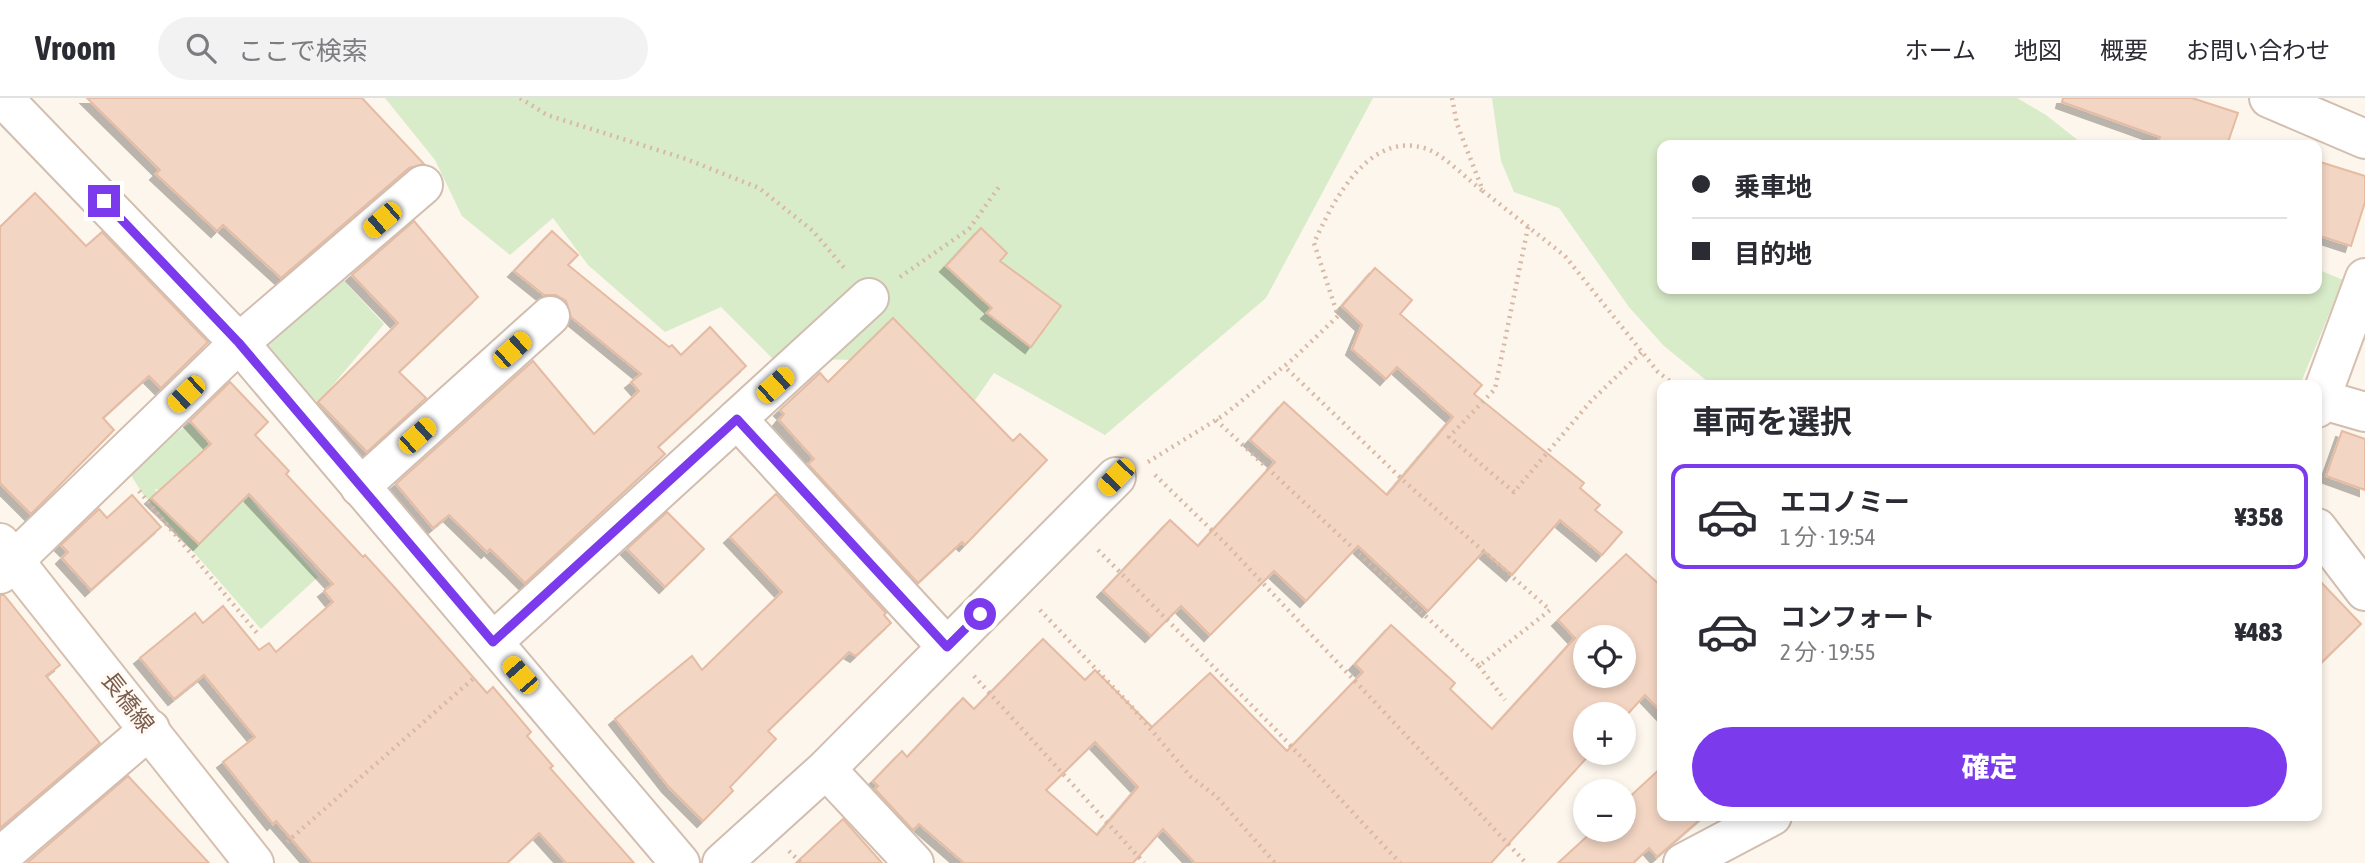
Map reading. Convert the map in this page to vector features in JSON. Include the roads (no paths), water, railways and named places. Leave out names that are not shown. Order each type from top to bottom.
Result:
[{"type":"street","points":[[3,98],[239,343],[680,863]]},
{"type":"street","points":[[2269,98],[2365,139]]},
{"type":"street","points":[[5,559],[115,463],[239,343],[423,185]]},
{"type":"street","points":[[2322,393],[2365,278]]},
{"type":"street","points":[[497,648],[737,419],[869,298]]},
{"type":"street","points":[[360,487],[550,316]]},
{"type":"street","points":[[2322,405],[2365,412]]},
{"type":"street","points":[[737,419],[947,647]]},
{"type":"street","points":[[722,863],[826,769],[1116,477]]},
{"type":"street","points":[[2322,535],[2365,591]]},
{"type":"street","name":"長橋線","points":[[5,559],[150,729],[269,854]]},
{"type":"street","points":[[0,857],[150,729]]},
{"type":"street","points":[[826,769],[914,863]]},
{"type":"street","points":[[1683,863],[1763,821]]}]
